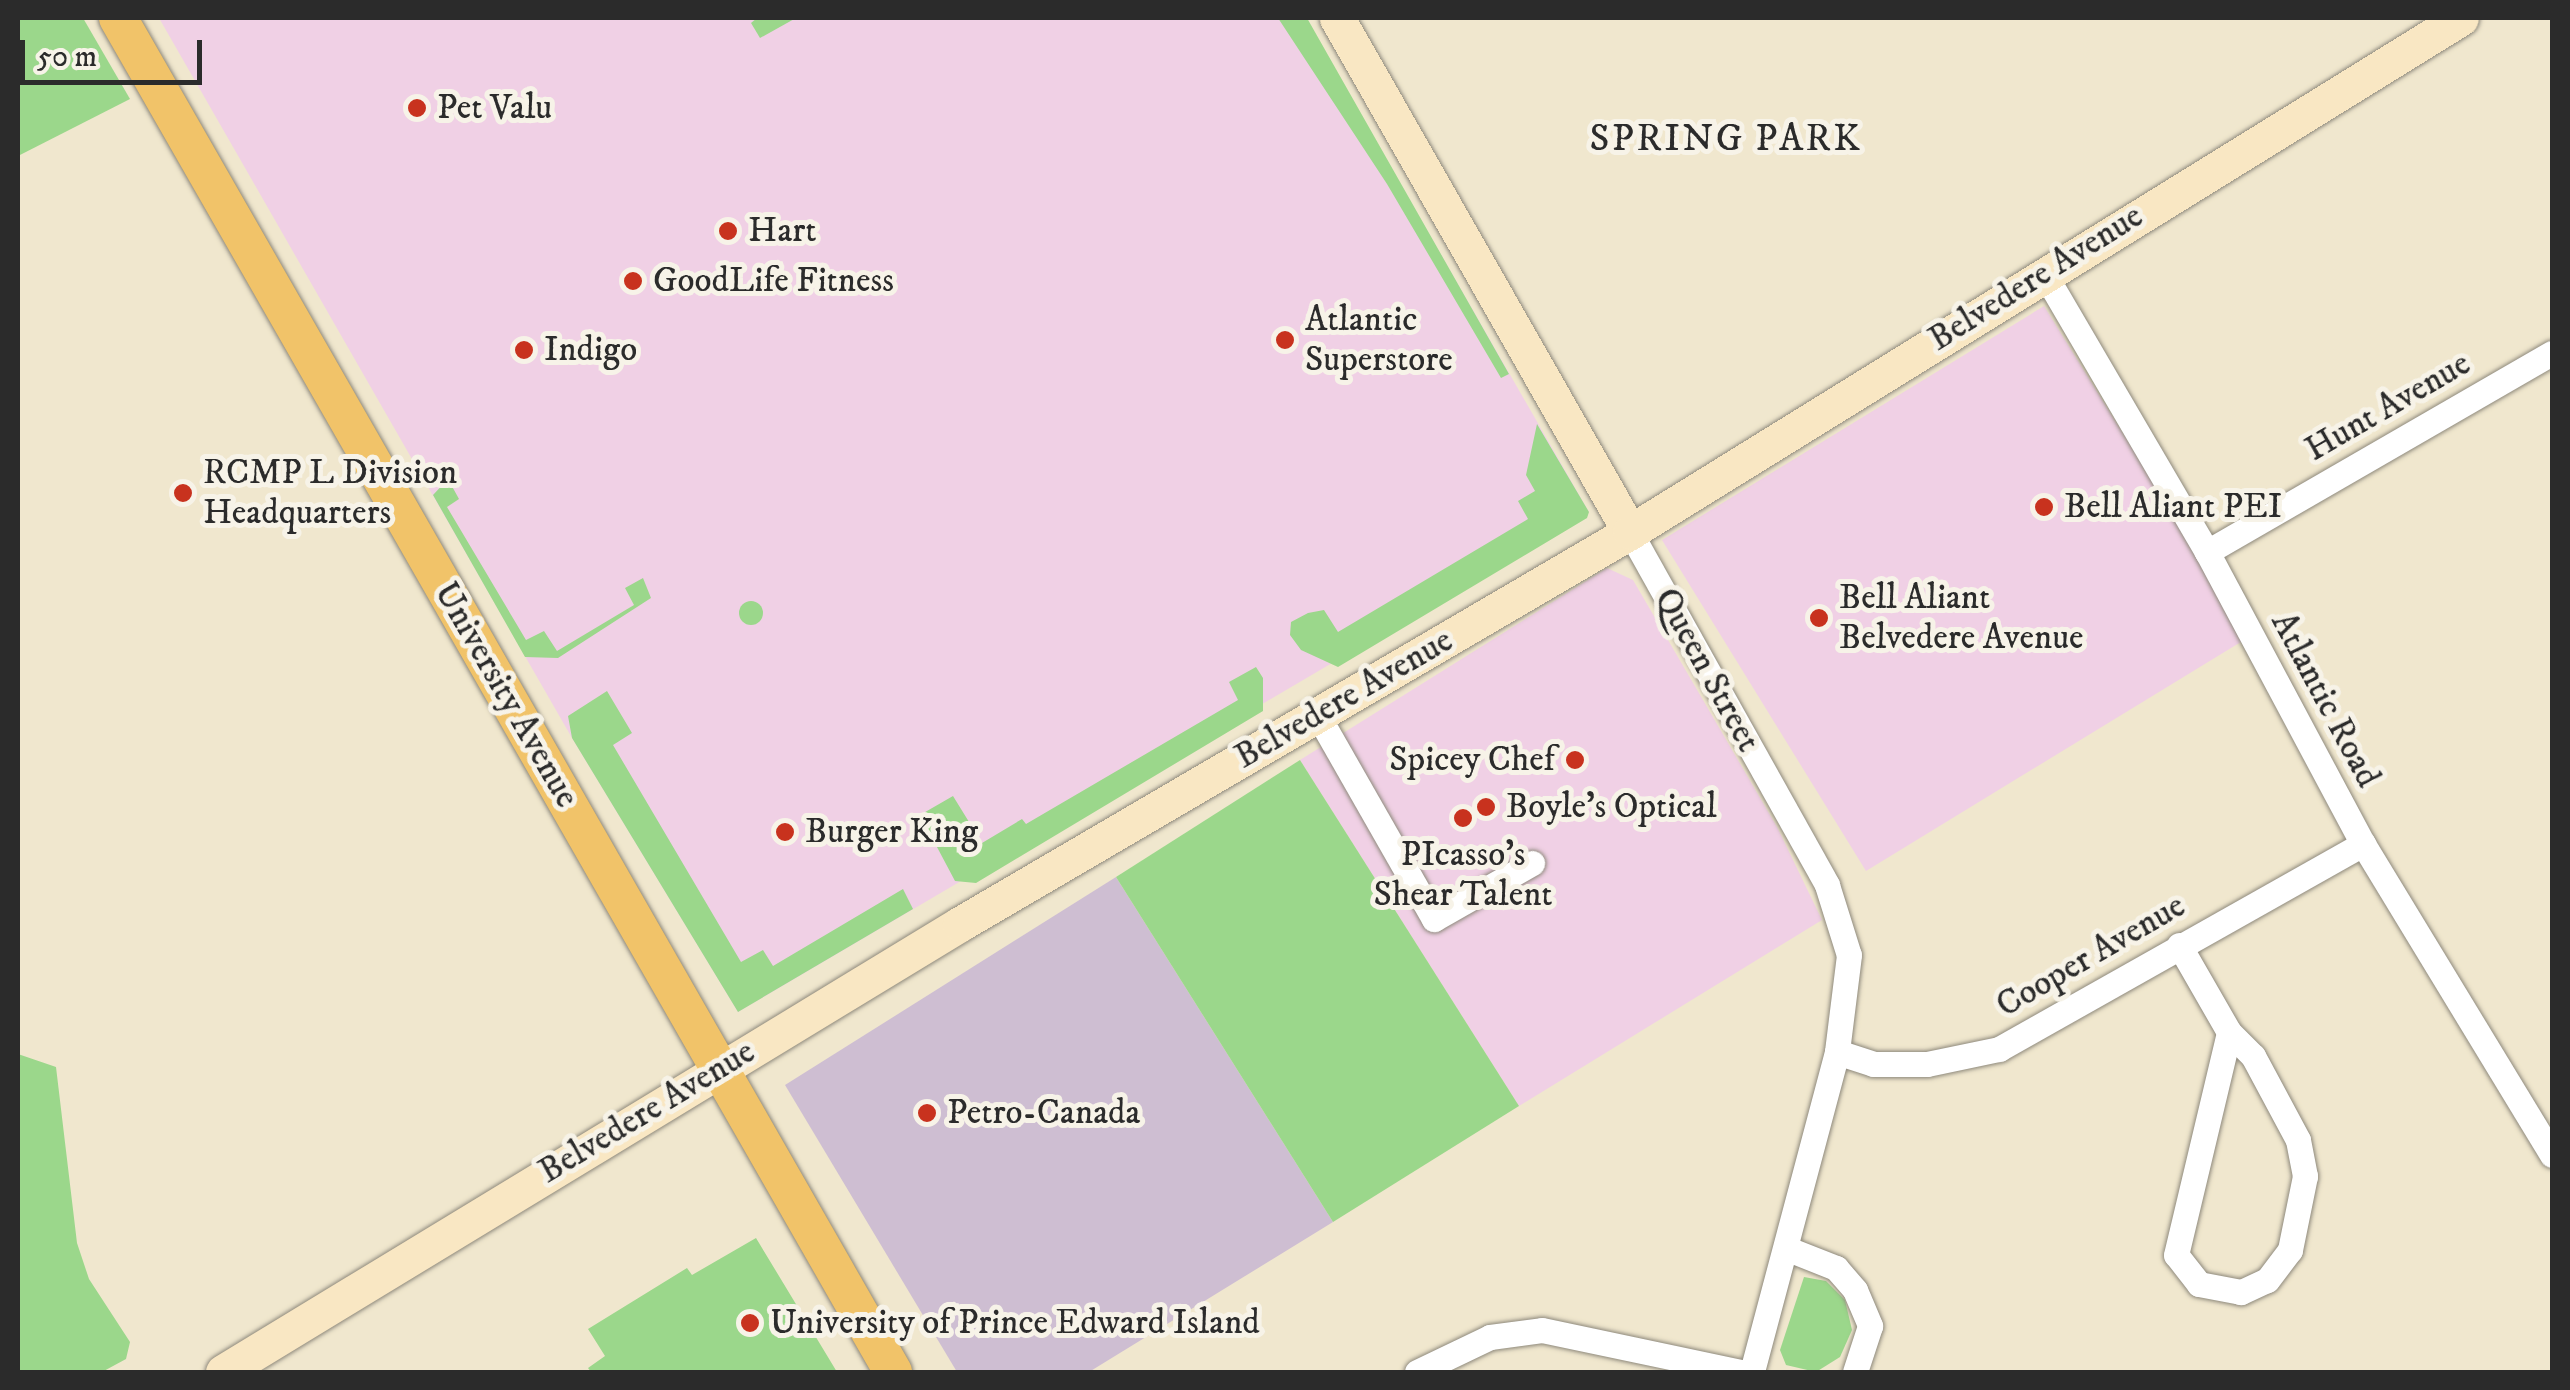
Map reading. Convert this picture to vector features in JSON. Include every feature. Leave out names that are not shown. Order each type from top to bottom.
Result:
[{"type":"main road","name":"University Avenue","points":[[118,18],[893,1372]]},
{"type":"main road","name":"Queen Street","points":[[1337,18],[1630,532]]},
{"type":"main road","name":"Belvedere Avenue","points":[[222,1372],[718,1069],[1630,532],[2461,18]]},
{"type":"street","name":"Atlantic Road","points":[[2044,273],[2207,552],[2363,844],[2552,1155]]},
{"type":"street","name":"Hunt Avenue","points":[[2207,552],[2552,352]]},
{"type":"street","name":"Queen Street","points":[[1630,532],[1827,885],[1849,966],[1837,1052],[1788,1249],[1752,1372]]},
{"type":"street","points":[[1317,714],[1434,919],[1532,863]]},
{"type":"street","name":"Cooper Avenue","points":[[1837,1052],[1873,1064],[1927,1064],[1999,1049],[2363,844]]},
{"type":"street","points":[[2179,946],[2229,1032],[2253,1056],[2298,1140],[2305,1176],[2290,1250],[2267,1280],[2241,1292],[2199,1284],[2176,1255],[2229,1032]]},
{"type":"street","points":[[1788,1249],[1836,1268],[1855,1290],[1870,1326],[1855,1372]]},
{"type":"street","points":[[1417,1372],[1490,1338],[1542,1330],[1740,1372]]},
{"type":"shaded area","points":[[159,18],[1305,18],[1589,512],[738,1012],[572,738]]},
{"type":"shaded area","points":[[2044,306],[2249,637],[1866,871],[1662,540]]},
{"type":"shaded area","points":[[1607,568],[1633,580],[1777,827],[1822,920],[1519,1106],[1300,760]]},
{"type":"shaded area","points":[[1116,877],[1333,1222],[1089,1372],[957,1372],[785,1085]]},
{"type":"green space","points":[[18,18],[83,18],[130,99],[18,156]]},
{"type":"green space","points":[[757,18],[796,18],[760,38],[751,23]]},
{"type":"green space","points":[[1278,18],[1307,18],[1509,374],[1501,378],[1387,184]]},
{"type":"green space","points":[[1537,424],[1589,512],[1587,518],[1338,667],[1301,650],[1290,635],[1291,622],[1324,610],[1338,632],[1528,519],[1518,501],[1535,491],[1526,475]]},
{"type":"green space","points":[[448,479],[459,499],[447,507],[526,640],[544,631],[557,651],[634,605],[625,588],[643,578],[651,598],[558,658],[525,657],[433,495]]},
{"type":"green space","points":[[751,601],[763,613],[751,625],[739,613]]},
{"type":"green space","points":[[1256,667],[1263,678],[1263,711],[976,883],[955,881],[920,815],[953,796],[982,843],[1022,819],[1026,824],[1238,700],[1229,682]]},
{"type":"green space","points":[[607,691],[632,733],[613,745],[741,962],[763,950],[773,966],[903,889],[913,909],[738,1012],[572,738],[568,716]]},
{"type":"green space","points":[[1300,760],[1519,1106],[1333,1222],[1116,877]]},
{"type":"green space","points":[[18,1054],[56,1067],[77,1243],[89,1279],[130,1342],[126,1359],[102,1372],[18,1372]]},
{"type":"green space","points":[[756,1238],[837,1372],[591,1372],[588,1368],[605,1356],[588,1329],[687,1268],[692,1275]]},
{"type":"green space","points":[[1804,1277],[1826,1281],[1845,1300],[1852,1330],[1840,1357],[1816,1372],[1786,1365],[1780,1350]]},
{"type":"place","name":"Pet Valu","points":[[417,108]]},
{"type":"place","name":"Hart","points":[[728,231]]},
{"type":"place","name":"GoodLife Fitness","points":[[633,281]]},
{"type":"place","name":"Atlantic Superstore","points":[[1285,340]]},
{"type":"place","name":"Indigo","points":[[524,350]]},
{"type":"place","name":"RCMP L Division Headquarters","points":[[183,493]]},
{"type":"place","name":"Bell Aliant PEI","points":[[2044,507]]},
{"type":"place","name":"Bell Aliant Belvedere Avenue","points":[[1819,618]]},
{"type":"place","name":"Spicey Chef","points":[[1575,760]]},
{"type":"place","name":"Boyle's Optical","points":[[1486,807]]},
{"type":"place","name":"PIcasso's Shear Talent","points":[[1463,818]]},
{"type":"place","name":"Burger King","points":[[785,832]]},
{"type":"place","name":"Petro-Canada","points":[[927,1113]]},
{"type":"place","name":"University of Prince Edward Island","points":[[750,1323]]},
{"type":"district","name":"SPRING PARK","points":[[1726,140]]}]
